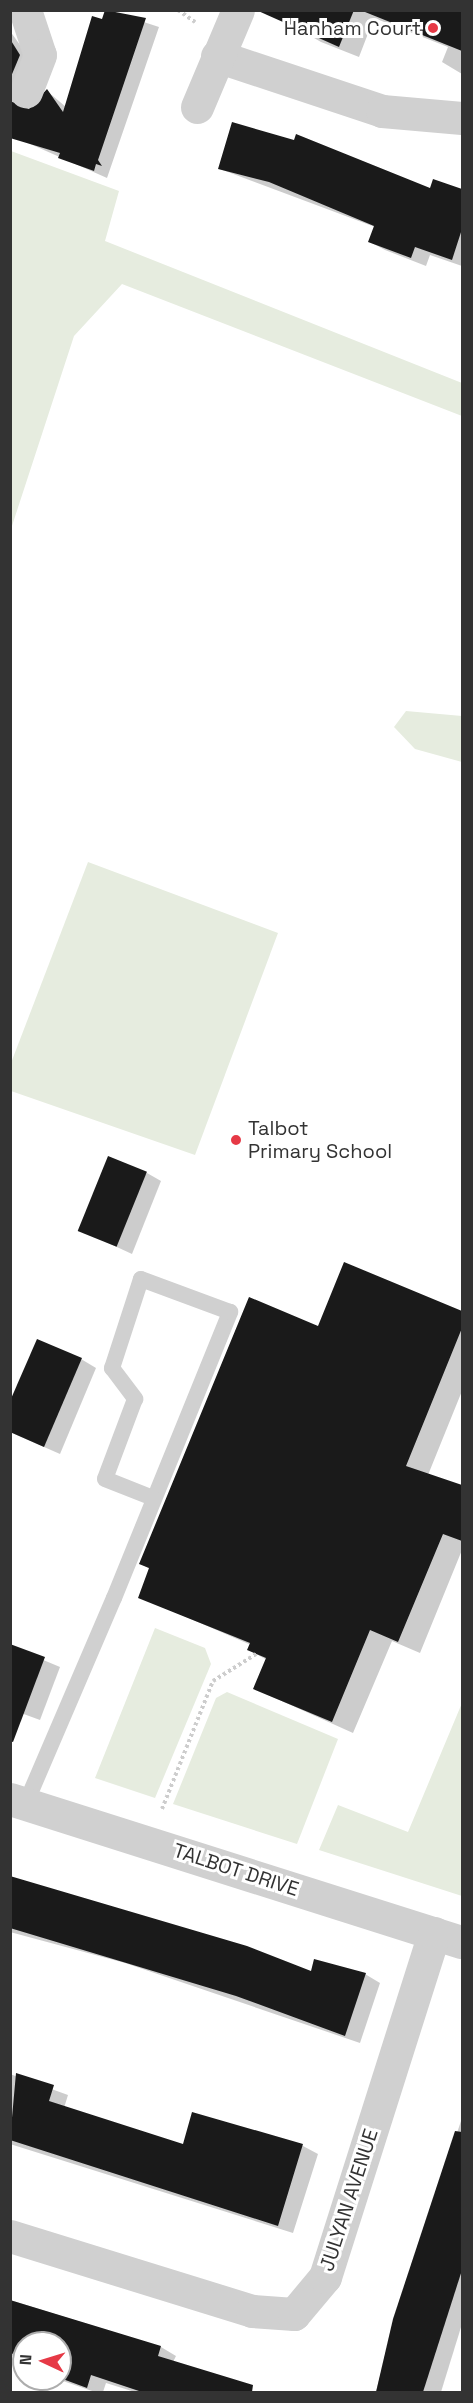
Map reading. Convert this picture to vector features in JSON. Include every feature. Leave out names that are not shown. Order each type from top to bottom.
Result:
[{"type":"street","points":[[25,10],[40,55],[26,91]]},
{"type":"street","points":[[197,107],[238,10]]},
{"type":"street","points":[[217,56],[382,111],[462,118]]},
{"type":"street","name":"TALBOT DRIVE","points":[[18,1801],[448,1937]]},
{"type":"street","name":"JULYAN AVENUE","points":[[10,2236],[252,2311],[294,2314],[325,2277],[448,1937]]},
{"type":"lane","points":[[18,1801],[153,1498],[230,1312],[141,1279],[112,1368],[135,1399],[105,1479],[153,1498]]},
{"type":"path","points":[[165,1801],[213,1681],[256,1654]]},
{"type":"shaded area","points":[[11,151],[119,191],[105,241],[462,383],[462,416],[122,284],[74,336],[11,529]]},
{"type":"shaded area","points":[[406,711],[462,716],[462,762],[415,749],[394,727]]},
{"type":"shaded area","points":[[88,862],[278,933],[195,1155],[11,1091],[11,1063]]},
{"type":"shaded area","points":[[155,1628],[205,1648],[211,1664],[155,1798],[95,1778]]},
{"type":"shaded area","points":[[227,1692],[338,1739],[297,1844],[173,1804],[216,1698]]},
{"type":"shaded area","points":[[462,1703],[462,1896],[319,1850],[338,1805],[408,1832]]},
{"type":"building","points":[[105,10],[146,18],[98,160],[102,166],[96,164],[94,171],[58,158],[60,153],[10,138],[10,101],[29,109],[47,89],[63,112],[92,16],[102,19]]},
{"type":"building","name":"Hanham Court","points":[[256,10],[354,10],[339,47]]},
{"type":"building","name":"Hanham Court","points":[[365,10],[462,10],[462,51],[365,12]]},
{"type":"building","points":[[10,39],[20,55],[10,79]]},
{"type":"building","points":[[232,122],[294,140],[296,134],[430,188],[433,179],[462,189],[462,229],[452,260],[415,247],[411,258],[368,242],[374,226],[269,182],[218,169]]},
{"type":"building","points":[[108,1156],[147,1172],[117,1247],[78,1231]]},
{"type":"building","points":[[344,1262],[462,1311],[462,1328],[406,1466],[462,1485],[462,1541],[443,1534],[398,1642],[370,1630],[332,1722],[253,1689],[266,1658],[247,1650],[250,1643],[138,1598],[149,1568],[139,1564],[249,1297],[318,1326]]},
{"type":"building","points":[[37,1339],[82,1358],[44,1447],[10,1432],[10,1401]]},
{"type":"building","points":[[10,1644],[45,1657],[13,1742],[10,1741]]},
{"type":"building","points":[[10,1876],[247,1946],[311,1971],[314,1959],[366,1973],[345,2036],[236,1996],[10,1928]]},
{"type":"building","points":[[16,2073],[54,2085],[49,2101],[183,2144],[192,2112],[303,2144],[278,2226],[10,2140]]},
{"type":"building","points":[[455,2131],[462,2132],[462,2270],[423,2392],[376,2392],[393,2319]]},
{"type":"building","points":[[10,2300],[161,2346],[158,2356],[253,2385],[252,2392],[142,2392],[91,2375],[87,2388],[72,2382],[72,2331],[12,2331],[12,2354],[10,2353]]},
{"type":"place","name":"Hanham Court","points":[[433,28]]},
{"type":"place","name":"Talbot Primary School","points":[[236,1140]]}]
